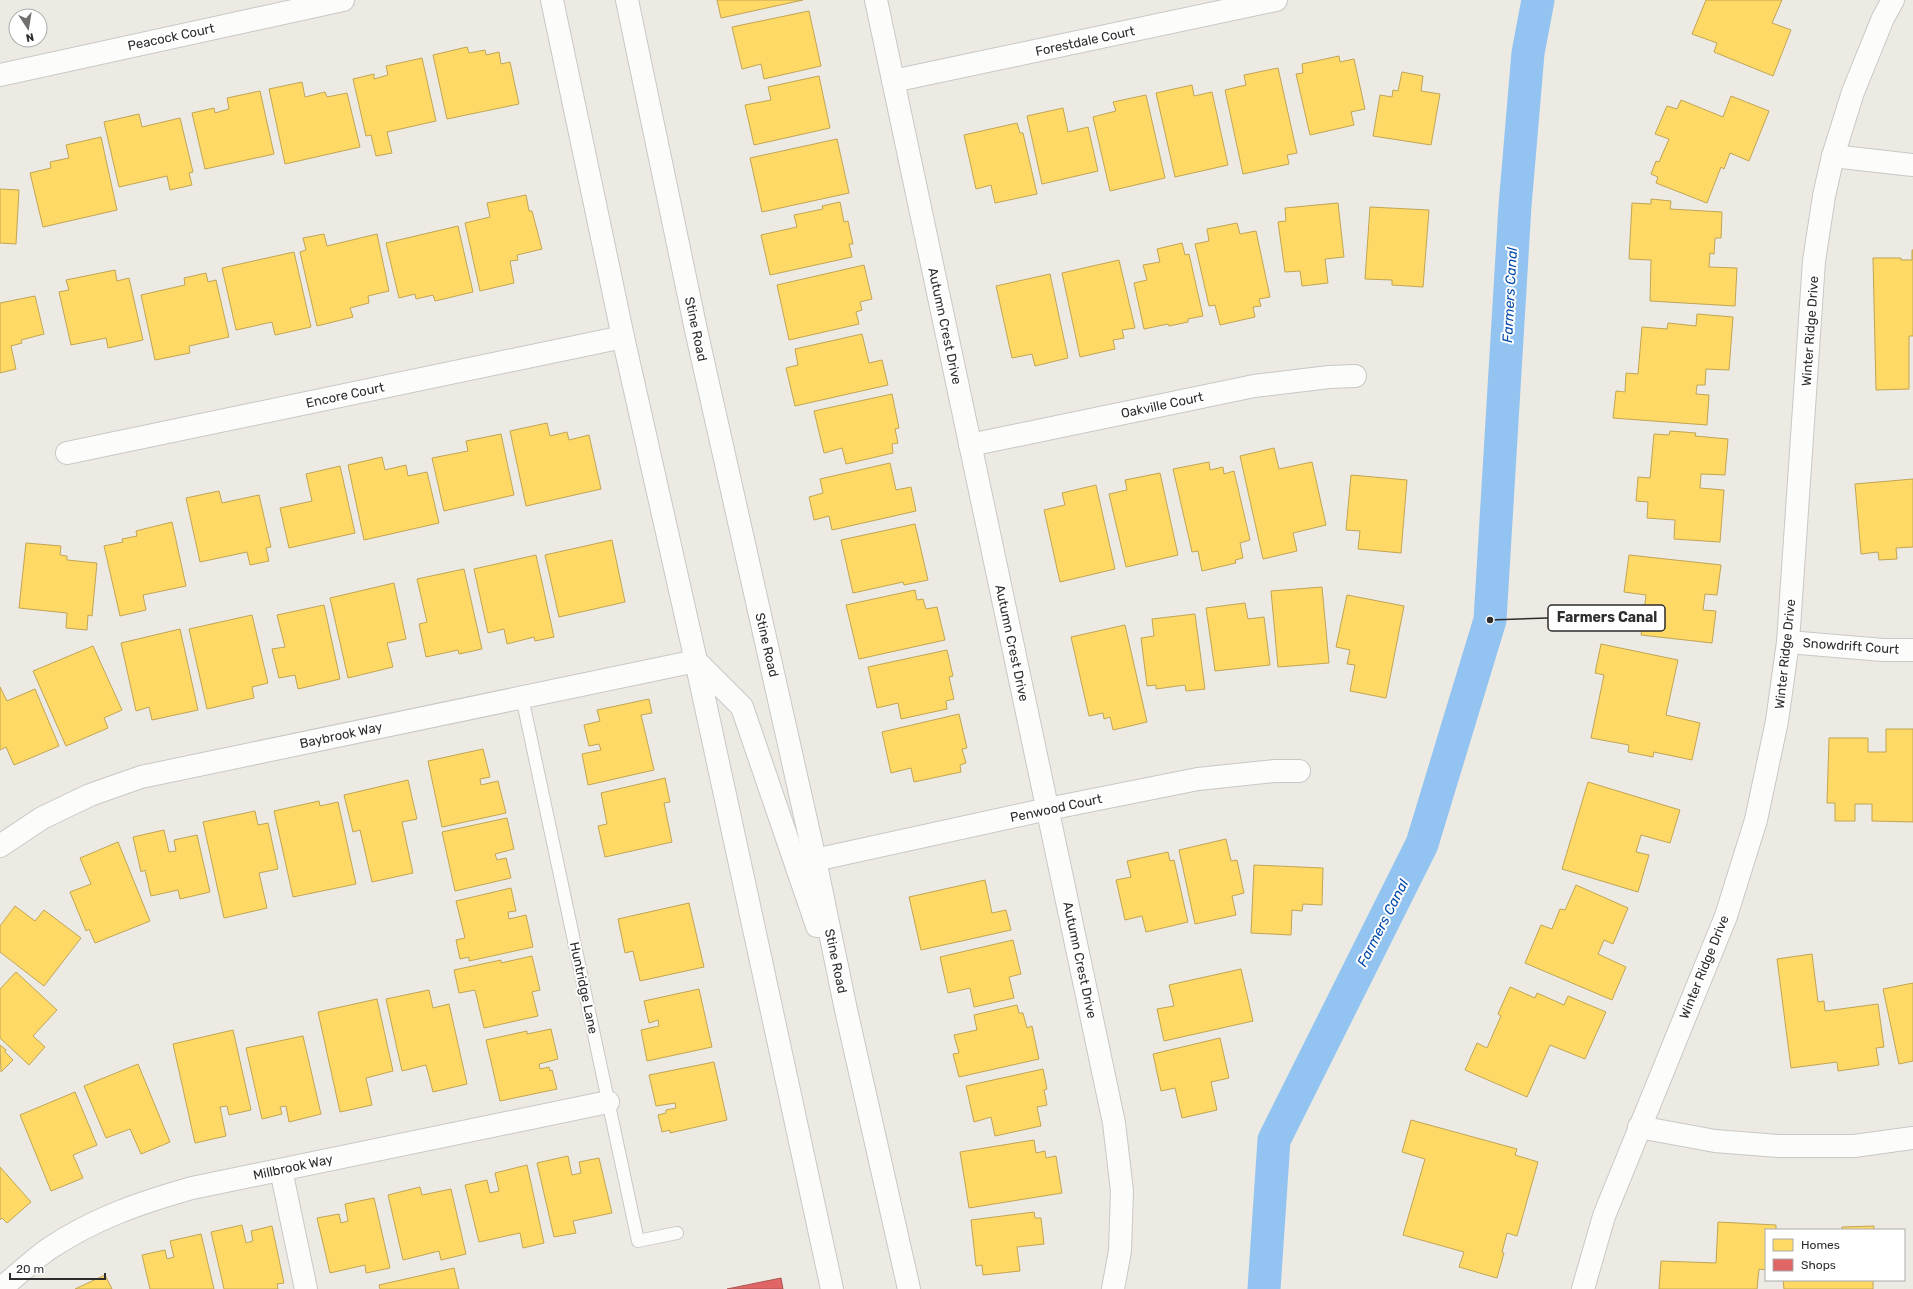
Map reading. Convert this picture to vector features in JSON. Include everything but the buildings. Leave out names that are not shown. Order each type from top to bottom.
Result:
[{"type":"street","name":"Peacock Court","points":[[0,75],[343,0]]},
{"type":"street","points":[[552,0],[623,337],[696,661],[832,1289]]},
{"type":"street","name":"Stine Road","points":[[627,0],[696,330],[815,860],[846,1010],[909,1289]]},
{"type":"street","name":"Autumn Crest Drive","points":[[876,0],[1114,1122],[1122,1191],[1120,1251],[1113,1289]]},
{"type":"street","name":"Forestdale Court","points":[[893,82],[1276,0]]},
{"type":"street","name":"Winter Ridge Drive","points":[[1583,1289],[1604,1216],[1726,916],[1756,820],[1777,721],[1788,642],[1814,262],[1824,196],[1833,156],[1853,92],[1883,18],[1892,0]]},
{"type":"street","points":[[1833,156],[1913,165]]},
{"type":"street","name":"Encore Court","points":[[67,453],[623,337]]},
{"type":"street","name":"Oakville Court","points":[[970,445],[1254,386],[1329,377],[1354,376]]},
{"type":"street","name":"Snowdrift Court","points":[[1788,642],[1883,650],[1913,650]]},
{"type":"street","points":[[696,661],[742,707],[846,1010]]},
{"type":"street","name":"Baybrook Way","points":[[0,846],[42,818],[76,801],[141,777],[696,661]]},
{"type":"street","name":"Penwood Court","points":[[815,860],[1048,809],[1198,779],[1274,771],[1299,771]]},
{"type":"street","name":"Millbrook Way","points":[[0,1289],[47,1250],[88,1226],[139,1203],[192,1188],[608,1102]]},
{"type":"street","points":[[1639,1127],[1715,1141],[1778,1146],[1854,1146],[1913,1138]]},
{"type":"street","points":[[281,1170],[306,1289]]},
{"type":"lane","name":"Huntridge Lane","points":[[522,697],[638,1240],[677,1233]]},
{"type":"waterway","name":"Farmers Canal","points":[[1264,1289],[1274,1140],[1422,844],[1490,620],[1515,206],[1528,53],[1538,0]]},
{"type":"place","name":"Farmers Canal","points":[[1490,620]]}]
